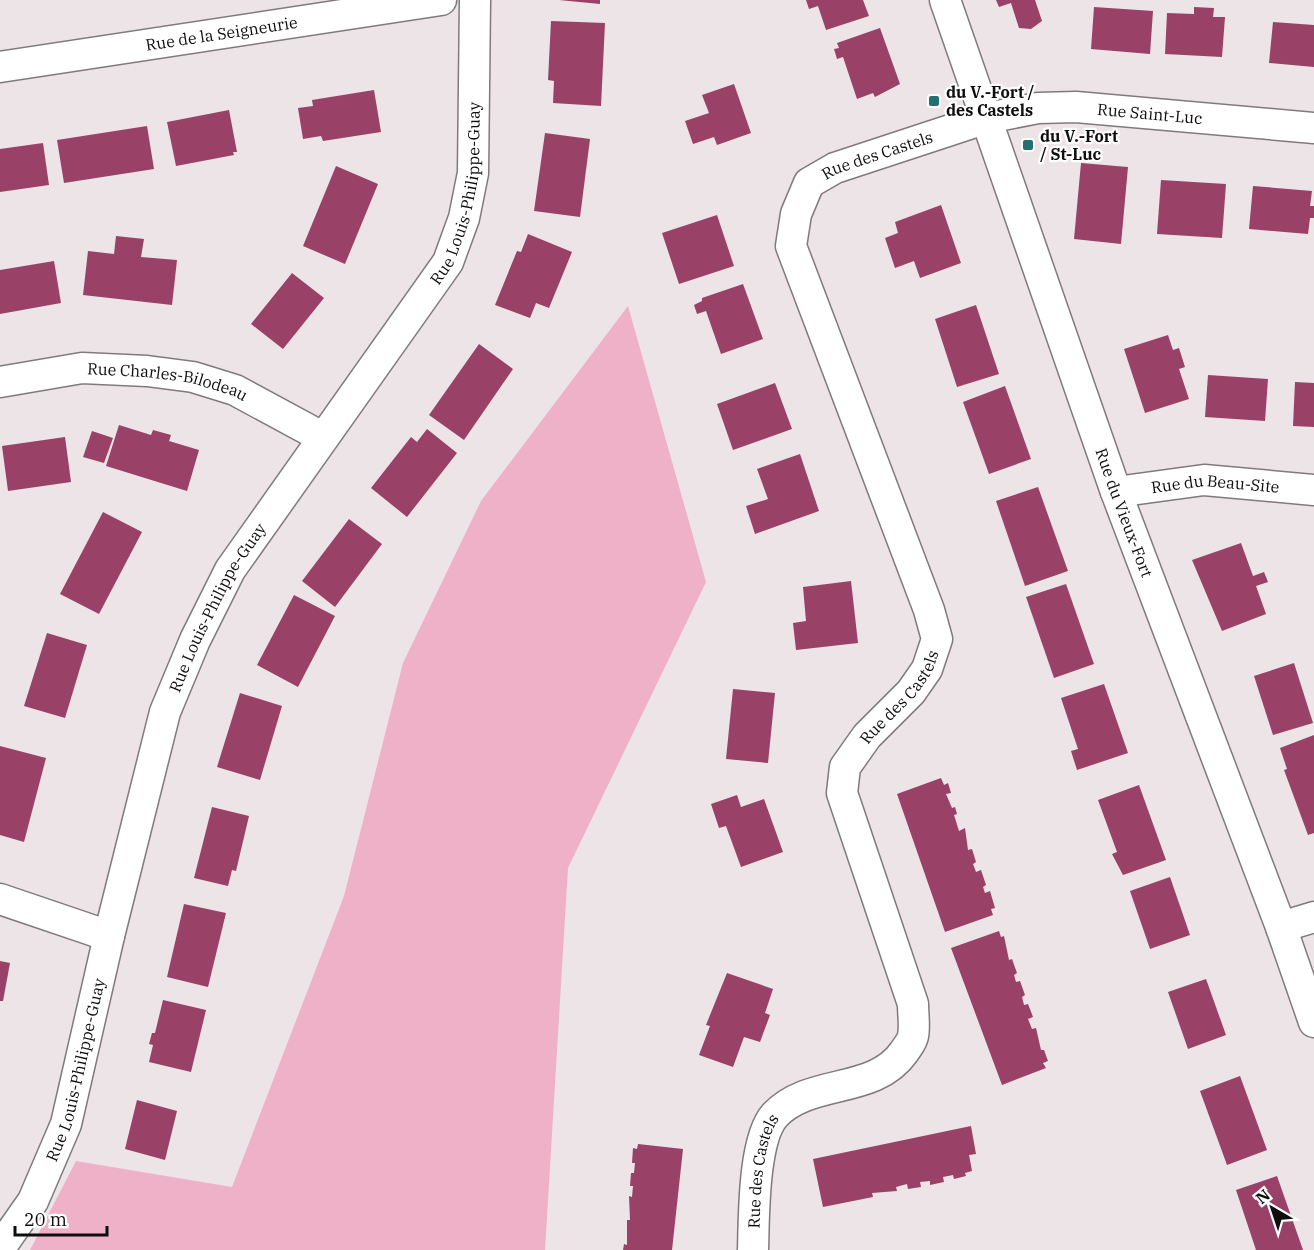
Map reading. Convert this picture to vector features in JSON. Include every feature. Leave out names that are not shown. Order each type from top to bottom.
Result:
[{"type":"street","name":"Rue de la Seigneurie","points":[[0,67],[441,0]]},
{"type":"street","name":"Rue Louis-Philippe-Guay","points":[[0,1248],[33,1201],[66,1124],[109,936],[165,712],[195,640],[230,570],[448,262],[464,218],[473,173],[475,0]]},
{"type":"street","name":"Rue du Vieux-Fort","points":[[945,0],[1116,492],[1281,927],[1314,1022]]},
{"type":"street","name":"Rue Saint-Luc","points":[[987,118],[1038,108],[1076,107],[1314,128]]},
{"type":"street","name":"Rue des Castels","points":[[753,1250],[756,1182],[761,1147],[773,1116],[800,1096],[879,1075],[899,1059],[913,1038],[912,1004],[842,793],[845,767],[867,736],[911,692],[927,669],[937,639],[930,610],[791,246],[796,214],[809,183],[835,168],[987,118]]},
{"type":"street","name":"Rue Charles-Bilodeau","points":[[0,382],[82,368],[147,371],[193,377],[235,390],[322,437]]},
{"type":"street","name":"Rue du Beau-Site","points":[[1116,492],[1204,480],[1314,490]]},
{"type":"street","points":[[0,900],[109,936]]},
{"type":"street","points":[[1281,927],[1314,917]]},
{"type":"shaded area","points":[[628,306],[706,582],[568,868],[545,1250],[30,1250],[76,1161],[232,1187],[344,896],[403,663],[481,501]]},
{"type":"building","points":[[559,0],[600,0],[600,4]]},
{"type":"building","points":[[806,0],[863,0],[869,16],[826,30],[818,6],[809,9]]},
{"type":"building","points":[[996,0],[1035,0],[1042,21],[1031,29],[1019,28],[1011,3],[999,7]]},
{"type":"building","points":[[1094,7],[1153,11],[1150,54],[1091,49]]},
{"type":"building","points":[[1194,7],[1214,8],[1213,17],[1225,17],[1222,57],[1165,54],[1167,13],[1194,14]]},
{"type":"building","points":[[551,21],[605,23],[601,106],[553,103],[554,81],[548,80]]},
{"type":"building","points":[[1273,22],[1314,25],[1314,67],[1269,63]]},
{"type":"building","points":[[880,28],[900,84],[875,97],[873,93],[857,99],[843,57],[837,59],[834,49],[839,48],[837,43]]},
{"type":"building","points":[[734,84],[751,133],[717,145],[714,137],[693,144],[685,121],[709,113],[702,95]]},
{"type":"building","points":[[374,90],[381,132],[323,141],[321,136],[303,139],[298,108],[313,106],[312,100]]},
{"type":"building","points":[[229,110],[237,152],[233,152],[234,155],[176,166],[167,122]]},
{"type":"building","points":[[147,126],[154,169],[64,183],[57,140]]},
{"type":"building","points":[[545,133],[590,139],[580,217],[534,211]]},
{"type":"building","points":[[43,143],[49,185],[0,192],[0,149]]},
{"type":"building","points":[[1081,163],[1128,167],[1121,244],[1074,239]]},
{"type":"building","points":[[336,166],[378,184],[345,264],[303,246]]},
{"type":"building","points":[[1161,180],[1226,184],[1222,238],[1157,234]]},
{"type":"building","points":[[1253,186],[1312,191],[1310,206],[1314,206],[1314,218],[1310,218],[1308,234],[1249,229]]},
{"type":"building","points":[[941,205],[961,263],[920,278],[914,261],[895,268],[885,238],[898,233],[895,222]]},
{"type":"building","points":[[717,215],[734,266],[679,284],[662,233]]},
{"type":"building","points":[[528,234],[572,252],[549,308],[536,303],[530,318],[495,305],[517,251],[521,252]]},
{"type":"building","points":[[116,236],[144,239],[141,257],[177,260],[172,305],[83,295],[88,251],[114,254]]},
{"type":"building","points":[[54,261],[61,303],[0,314],[0,270]]},
{"type":"building","points":[[292,273],[324,298],[283,349],[251,324]]},
{"type":"building","points":[[743,284],[763,339],[721,354],[706,311],[697,314],[694,305],[702,301],[702,298]]},
{"type":"building","points":[[976,305],[999,374],[957,387],[935,319]]},
{"type":"building","points":[[1168,335],[1173,350],[1179,348],[1185,367],[1179,369],[1189,399],[1145,413],[1124,349]]},
{"type":"building","points":[[479,344],[513,369],[464,440],[429,415]]},
{"type":"building","points":[[1208,375],[1268,379],[1265,421],[1205,417]]},
{"type":"building","points":[[1295,382],[1314,383],[1314,427],[1293,426]]},
{"type":"building","points":[[775,383],[792,429],[733,450],[717,404]]},
{"type":"building","points":[[1005,386],[1031,459],[989,474],[963,402]]},
{"type":"building","points":[[119,425],[151,435],[153,430],[171,435],[169,441],[199,450],[187,491],[106,466]]},
{"type":"building","points":[[427,429],[457,453],[407,517],[371,488],[411,437],[417,442]]},
{"type":"building","points":[[92,431],[113,438],[104,463],[83,457]]},
{"type":"building","points":[[65,437],[71,482],[8,491],[2,446]]},
{"type":"building","points":[[800,454],[819,511],[755,534],[746,506],[768,499],[757,469]]},
{"type":"building","points":[[1038,487],[1068,571],[1025,586],[996,501]]},
{"type":"building","points":[[103,512],[142,532],[99,614],[60,594]]},
{"type":"building","points":[[349,519],[382,544],[335,607],[302,581]]},
{"type":"building","points":[[1241,543],[1253,576],[1264,572],[1268,582],[1256,586],[1266,614],[1222,631],[1192,560]]},
{"type":"building","points":[[851,581],[858,643],[796,650],[793,623],[806,621],[803,587]]},
{"type":"building","points":[[1066,584],[1094,664],[1054,678],[1026,597]]},
{"type":"building","points":[[294,595],[335,616],[298,687],[257,665]]},
{"type":"building","points":[[47,633],[87,645],[65,718],[24,706]]},
{"type":"building","points":[[1294,663],[1313,723],[1273,735],[1254,676]]},
{"type":"building","points":[[1104,684],[1128,753],[1077,770],[1071,751],[1078,749],[1061,698]]},
{"type":"building","points":[[733,689],[775,693],[768,763],[726,759]]},
{"type":"building","points":[[240,693],[282,706],[260,780],[217,767]]},
{"type":"building","points":[[1314,735],[1314,833],[1308,835],[1284,770],[1287,769],[1280,748]]},
{"type":"building","points":[[0,746],[46,758],[24,842],[0,835]]},
{"type":"building","points":[[941,778],[944,785],[948,783],[951,793],[946,794],[952,808],[955,807],[957,814],[954,815],[959,831],[965,828],[968,850],[972,849],[976,862],[973,864],[976,872],[981,870],[986,885],[983,887],[985,893],[990,891],[995,908],[991,909],[993,915],[945,932],[897,794]]},
{"type":"building","points":[[1139,785],[1166,860],[1123,875],[1112,854],[1117,852],[1098,800]]},
{"type":"building","points":[[737,795],[741,807],[764,799],[783,852],[741,867],[726,826],[719,828],[711,804]]},
{"type":"building","points":[[212,807],[249,816],[236,871],[232,870],[228,886],[194,878]]},
{"type":"building","points":[[1170,877],[1190,935],[1150,949],[1130,891]]},
{"type":"building","points":[[184,904],[226,913],[208,987],[167,977]]},
{"type":"building","points":[[999,931],[1001,937],[1004,936],[1009,960],[1012,959],[1017,973],[1014,975],[1016,982],[1020,981],[1025,995],[1022,997],[1024,1005],[1028,1004],[1033,1017],[1028,1019],[1032,1029],[1036,1028],[1041,1050],[1044,1050],[1048,1061],[1043,1063],[1046,1068],[1002,1085],[951,948]]},
{"type":"building","points":[[0,961],[10,963],[3,1001],[0,1001]]},
{"type":"building","points":[[727,973],[773,989],[765,1013],[770,1015],[760,1042],[744,1037],[733,1067],[699,1055],[710,1026],[706,1025]]},
{"type":"building","points":[[1206,979],[1226,1035],[1188,1049],[1168,992]]},
{"type":"building","points":[[163,1000],[206,1010],[191,1072],[149,1062],[153,1045],[149,1044],[152,1033],[155,1033]]},
{"type":"building","points":[[1240,1076],[1267,1150],[1227,1165],[1200,1091]]},
{"type":"building","points":[[137,1100],[177,1111],[165,1160],[125,1149]]},
{"type":"building","points":[[971,1126],[976,1154],[969,1155],[972,1171],[965,1173],[966,1176],[954,1179],[953,1175],[943,1177],[944,1182],[930,1185],[930,1181],[920,1182],[921,1187],[908,1189],[907,1184],[896,1187],[897,1191],[872,1193],[873,1197],[823,1207],[813,1159]]},
{"type":"building","points":[[638,1144],[683,1149],[672,1250],[623,1250],[624,1244],[627,1245],[627,1220],[630,1220],[629,1196],[632,1197],[633,1186],[630,1186],[631,1173],[634,1173],[635,1163],[632,1163],[633,1148],[637,1149]]},
{"type":"building","points":[[1277,1176],[1303,1250],[1256,1250],[1236,1190]]},
{"type":"place","name":"du V.-Fort / des Castels","points":[[934,101]]},
{"type":"place","name":"du V.-Fort / St-Luc","points":[[1028,145]]}]
